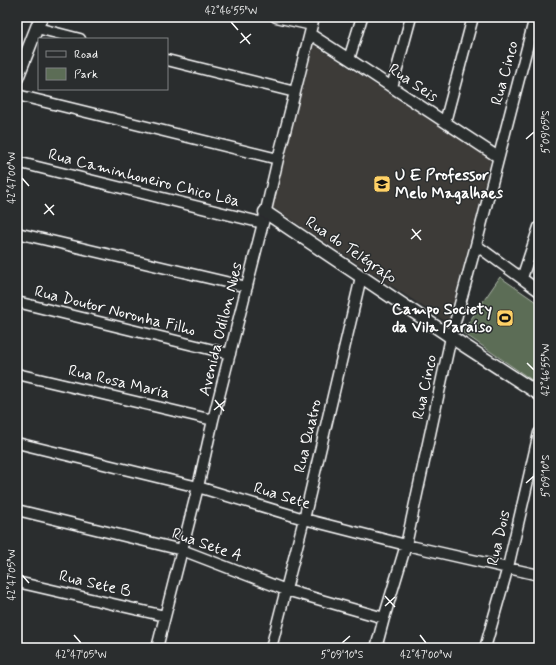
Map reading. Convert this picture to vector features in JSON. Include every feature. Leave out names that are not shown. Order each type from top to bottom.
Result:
[{"type":"street","points":[[276,17],[312,26]]},
{"type":"street","points":[[349,59],[362,17]]},
{"type":"street","points":[[392,87],[411,17]]},
{"type":"street","points":[[445,122],[473,17]]},
{"type":"street","name":"Rua Cinco","points":[[376,648],[406,546],[451,337],[535,17]]},
{"type":"street","points":[[17,78],[39,23],[77,38]]},
{"type":"street","name":"Rua Seis","points":[[312,26],[349,59],[498,157]]},
{"type":"street","name":"Avenida Odilon Nues","points":[[157,648],[312,26]]},
{"type":"street","points":[[168,60],[295,92]]},
{"type":"street","points":[[17,95],[278,159]]},
{"type":"street","name":"Rua Caminhoneiro Chico Lôa","points":[[17,162],[264,218]]},
{"type":"street","name":"Rua do Telégrafo","points":[[264,218],[361,277],[539,394]]},
{"type":"street","points":[[522,278],[539,227]]},
{"type":"street","points":[[17,233],[246,287]]},
{"type":"street","points":[[476,246],[539,290]]},
{"type":"street","name":"Rua Quatro","points":[[271,648],[304,519],[361,277]]},
{"type":"street","name":"Rua Doutor Noronha Filho","points":[[17,302],[230,354]]},
{"type":"street","name":"Rua Rosa Maria","points":[[17,374],[213,420]]},
{"type":"street","name":"Rua Dois","points":[[485,648],[508,567],[539,433]]},
{"type":"street","name":"Rua Sete","points":[[17,443],[198,487],[304,519],[406,546],[508,567],[539,575]]},
{"type":"street","name":"Rua Sete A","points":[[17,510],[182,550],[286,590],[384,618]]},
{"type":"street","name":"Rua Sete B","points":[[17,582],[166,616]]},
{"type":"shaded area","name":"U E Professor Melo Magalhaes","points":[[314,45],[491,160],[448,323],[272,207]]},
{"type":"green space","name":"Campo Society da Vila Paraíso","points":[[500,277],[539,304],[539,385],[462,332]]},
{"type":"place","name":"U E Professor Melo Magalhaes","points":[[382,184]]},
{"type":"place","name":"Campo Society da Vila Paraíso","points":[[505,318]]}]
